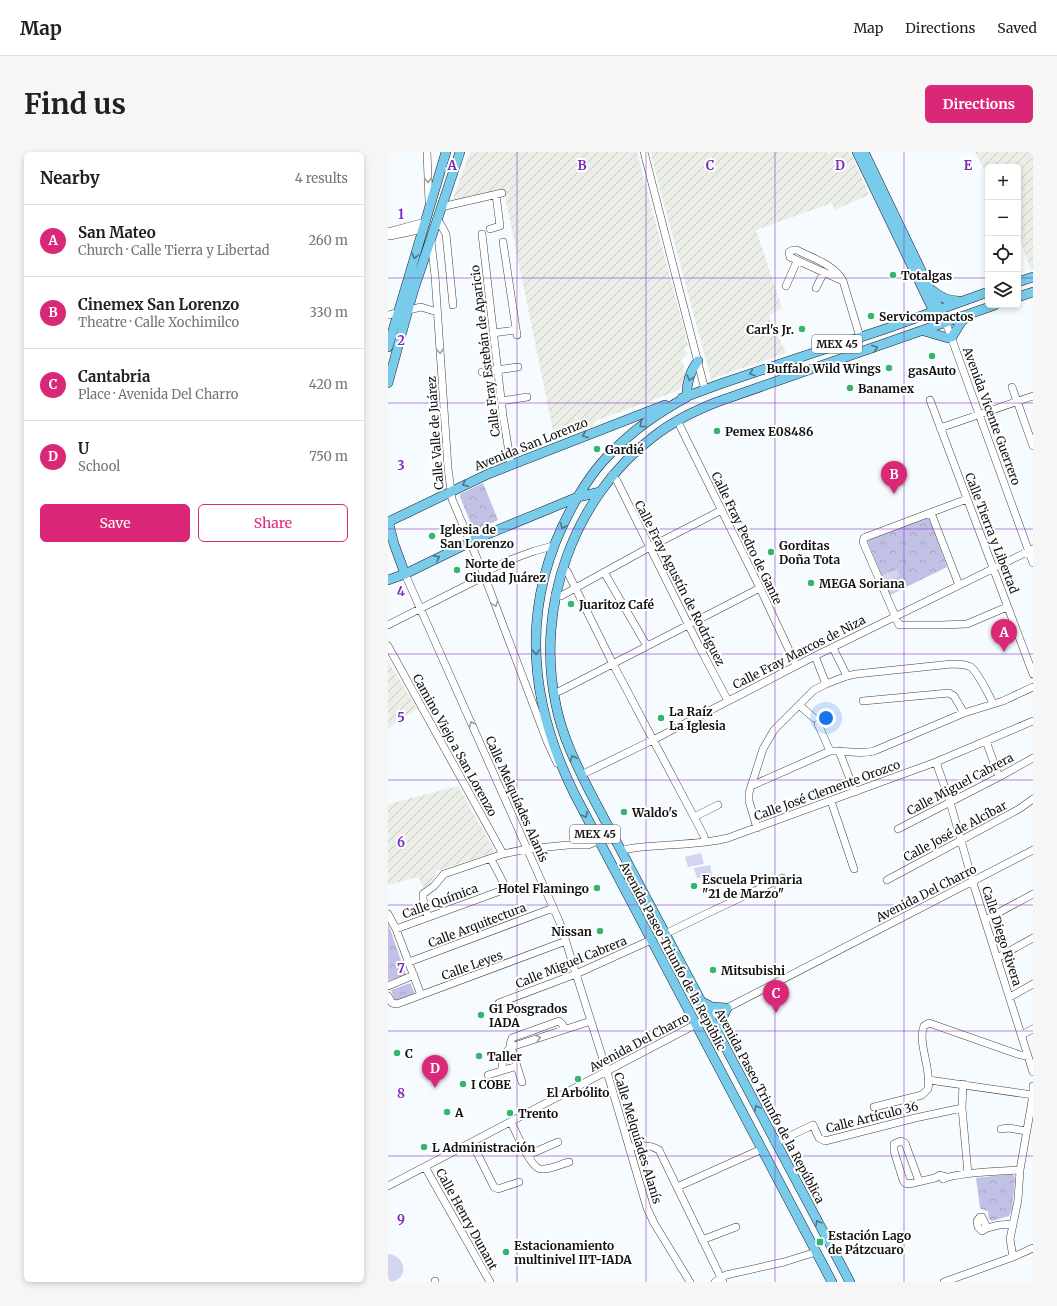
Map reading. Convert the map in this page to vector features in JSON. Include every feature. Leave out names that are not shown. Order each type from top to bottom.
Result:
[{"type":"main road","points":[[388,347],[446,152]]},
{"type":"main road","points":[[452,176],[456,152]]},
{"type":"main road","points":[[388,383],[408,310],[437,218],[460,152]]},
{"type":"main road","name":"Avenida Vicente Guerrero","points":[[857,152],[943,324]]},
{"type":"main road","name":"Avenida Vicente Guerrero","points":[[864,152],[928,293]]},
{"type":"main road","points":[[1021,281],[1033,277]]},
{"type":"main road","points":[[1021,296],[1033,292]]},
{"type":"main road","points":[[918,318],[928,293],[947,300],[965,300]]},
{"type":"main road","name":"MEX 45","points":[[687,397],[723,383],[918,318],[985,293]]},
{"type":"main road","name":"MEX 45","points":[[727,399],[987,308]]},
{"type":"main road","points":[[922,331],[938,334],[951,340],[961,322],[971,314]]},
{"type":"main road","points":[[687,397],[687,388],[691,374],[693,368],[698,362]]},
{"type":"main road","points":[[723,383],[721,392],[727,399]]},
{"type":"main road","name":"Avenida San Lorenzo","points":[[388,521],[511,464],[631,417],[687,397]]},
{"type":"main road","name":"Avenida Paseo Triunfo de la Repúblic","points":[[687,397],[650,419],[623,440],[601,463],[578,497],[565,521],[553,546],[541,588],[536,624],[536,650],[539,683],[545,716],[555,750],[575,795],[832,1282]]},
{"type":"main road","name":"Avenida Paseo Triunfo de la República","points":[[727,399],[677,420],[653,436],[635,451],[612,475],[581,524],[562,569],[555,595],[551,638],[551,666],[554,693],[565,739],[581,775],[850,1282]]},
{"type":"main road","points":[[388,580],[405,574],[469,542],[578,497],[600,492]]},
{"type":"main road","points":[[388,521],[391,542],[405,574]]},
{"type":"main road","points":[[388,575],[397,567],[399,559]]},
{"type":"main road","points":[[564,771],[572,776],[581,775]]},
{"type":"main road","points":[[575,795],[578,789],[582,788],[590,792]]},
{"type":"main road","points":[[700,1001],[712,1007],[727,1008],[720,1021],[719,1037]]},
{"type":"main road","points":[[793,1209],[802,1211],[810,1208]]},
{"type":"street","points":[[427,152],[429,208]]},
{"type":"street","points":[[644,152],[705,390]]},
{"type":"street","points":[[441,206],[499,194],[500,226],[490,230]]},
{"type":"street","points":[[437,218],[446,234],[453,305]]},
{"type":"street","points":[[388,232],[424,226]]},
{"type":"street","points":[[388,237],[424,226]]},
{"type":"street","name":"Calle Fray Estebán de Aparicio","points":[[482,234],[501,401],[511,464]]},
{"type":"street","name":"Calle Valle de Juárez","points":[[431,240],[436,276],[437,312],[450,491],[469,542],[484,575],[546,741],[556,761],[564,771]]},
{"type":"street","points":[[493,334],[516,333],[503,242]]},
{"type":"street","points":[[843,281],[797,261],[790,257],[789,252],[797,250],[834,269],[840,275],[843,281],[860,337]]},
{"type":"street","points":[[786,286],[797,261]]},
{"type":"street","points":[[816,288],[824,272]]},
{"type":"street","points":[[388,315],[421,307],[437,312]]},
{"type":"street","name":"Avenida Vicente Guerrero","points":[[943,324],[951,340],[1031,550],[1033,562]]},
{"type":"street","points":[[482,372],[518,367]]},
{"type":"street","points":[[1012,387],[1033,446]]},
{"type":"street","points":[[940,428],[1033,396]]},
{"type":"street","points":[[501,401],[527,397]]},
{"type":"street","name":"Calle Tierra y Libertad","points":[[930,400],[1033,674]]},
{"type":"street","name":"Calle Fray Pedro de Gante","points":[[677,420],[760,588],[796,666]]},
{"type":"street","name":"Calle Fray Agustín de Rodríguez","points":[[612,475],[617,480],[688,625],[728,700]]},
{"type":"street","points":[[967,499],[866,537],[864,538],[863,542],[894,617],[897,623],[902,626],[961,624],[972,622],[1007,607]]},
{"type":"street","points":[[555,595],[561,596],[650,547],[722,510]]},
{"type":"street","points":[[931,513],[959,585]]},
{"type":"street","points":[[388,625],[481,578],[489,570],[534,551],[553,546]]},
{"type":"street","name":"Calle Fray Marcos de Niza","points":[[581,775],[653,740],[814,656],[1031,550]]},
{"type":"street","points":[[562,569],[567,571],[612,664],[704,836],[705,842]]},
{"type":"street","points":[[604,572],[647,646]]},
{"type":"street","name":"Calle Melquíades Alanís","points":[[405,574],[553,908],[566,941],[651,1217],[690,1282]]},
{"type":"street","points":[[554,693],[560,692],[760,588]]},
{"type":"street","name":"Camino Viejo a San Lorenzo","points":[[388,646],[503,854]]},
{"type":"street","points":[[833,648],[847,676]]},
{"type":"street","points":[[814,656],[826,684]]},
{"type":"street","points":[[757,828],[749,801],[751,786],[763,749],[774,730],[808,695],[826,684],[847,676],[961,664],[967,665],[975,672],[993,703]]},
{"type":"street","points":[[751,786],[830,751],[865,753],[874,751],[964,713],[1011,698],[1033,687]]},
{"type":"street","points":[[863,701],[950,693],[954,696],[964,713]]},
{"type":"street","points":[[799,705],[816,721],[830,751]]},
{"type":"street","name":"Calle José Clemente Orozco","points":[[621,851],[639,847],[705,842],[728,838],[936,762],[1033,721]]},
{"type":"street","points":[[986,741],[999,777]]},
{"type":"street","points":[[839,751],[855,792]]},
{"type":"street","name":"Calle Miguel Cabrera","points":[[898,829],[1033,758]]},
{"type":"street","name":"Calle Diego Rivera","points":[[936,762],[950,802],[973,881],[1033,1072]]},
{"type":"street","name":"Calle José de Alcíbar","points":[[887,880],[962,841],[1019,809],[1033,799]]},
{"type":"street","points":[[830,801],[854,869]]},
{"type":"street","points":[[694,817],[718,805]]},
{"type":"street","points":[[428,918],[423,894],[434,886],[444,874],[503,854],[527,849],[568,845],[588,845],[598,839]]},
{"type":"street","name":"Avenida Del Charro","points":[[388,1186],[1031,850]]},
{"type":"street","name":"Calle Química","points":[[396,929],[505,889],[491,858]]},
{"type":"street","points":[[665,934],[782,878]]},
{"type":"street","points":[[985,920],[1033,894]]},
{"type":"street","name":"Calle Arquitectura","points":[[409,962],[553,908]]},
{"type":"street","points":[[388,914],[396,929],[421,995]]},
{"type":"street","points":[[997,958],[1033,938]]},
{"type":"street","name":"Calle Miguel Cabrera","points":[[499,1003],[576,974],[651,940]]},
{"type":"street","name":"Calle Leyes","points":[[388,996],[392,1003],[397,1004],[566,941]]},
{"type":"street","points":[[388,986],[414,975]]},
{"type":"street","points":[[1010,996],[1033,984]]},
{"type":"street","points":[[522,1082],[511,1048],[510,1041],[514,1036],[556,1022],[562,1022],[565,1029],[591,1021]]},
{"type":"street","points":[[874,1106],[922,1095],[928,1089],[929,1080],[922,1034],[924,1026],[929,1023],[1020,1055],[1028,1056]]},
{"type":"street","points":[[1021,1035],[1033,1029]]},
{"type":"street","points":[[503,1070],[502,1058],[511,1048]]},
{"type":"street","points":[[488,1075],[517,1066]]},
{"type":"street","points":[[929,1080],[1032,1095]]},
{"type":"street","points":[[963,1084],[962,1108],[968,1174]]},
{"type":"street","points":[[1013,1257],[1010,1239],[1018,1200],[1020,1170],[1033,1086]]},
{"type":"street","name":"Calle Artículo 36","points":[[776,1143],[813,1125],[819,1138],[825,1141],[915,1118],[962,1108]]},
{"type":"street","points":[[511,1122],[532,1163],[539,1169],[569,1162]]},
{"type":"street","points":[[1000,1129],[1009,1128],[1026,1131]]},
{"type":"street","points":[[472,1142],[494,1187],[498,1189],[519,1182]]},
{"type":"street","points":[[528,1155],[558,1142]]},
{"type":"street","points":[[919,1181],[905,1143],[899,1142],[894,1144],[894,1151],[903,1180],[905,1183],[909,1184],[935,1178],[940,1180],[947,1177],[968,1174],[1020,1170]]},
{"type":"street","points":[[629,1148],[649,1146],[659,1150],[720,1281],[726,1275],[784,1262],[816,1252]]},
{"type":"street","points":[[677,1187],[762,1149]]},
{"type":"street","name":"Calle Henry Dunant","points":[[425,1167],[490,1282]]},
{"type":"street","points":[[987,1228],[1013,1224]]},
{"type":"street","points":[[702,1240],[736,1227]]},
{"type":"street","points":[[944,1282],[1031,1249]]},
{"type":"shaded area","points":[[470,152],[637,152],[688,345],[684,349],[687,353],[680,360],[684,365],[683,370],[686,371],[680,390],[595,421],[593,426],[555,440],[505,196],[450,207]]},
{"type":"shaded area","points":[[650,152],[827,152],[828,154],[833,152],[850,152],[869,195],[834,210],[832,203],[756,230],[782,308],[769,316],[786,353],[711,379]]},
{"type":"shaded area","points":[[975,152],[1033,152],[1033,268],[1030,269],[1021,242],[1021,164],[985,164],[985,171]]},
{"type":"shaded area","points":[[897,569],[900,576],[886,583],[883,575]]},
{"type":"shaded area","points":[[903,577],[907,586],[891,593],[887,585]]},
{"type":"shaded area","points":[[388,661],[417,709],[388,729]]},
{"type":"shaded area","points":[[458,786],[495,852],[437,871],[431,883],[424,888],[418,877],[388,885],[388,804]]},
{"type":"shaded area","points":[[701,853],[704,864],[688,867],[685,857]]},
{"type":"shaded area","points":[[710,865],[712,875],[697,878],[694,868]]},
{"type":"shaded area","points":[[388,1254],[399,1259],[402,1264],[403,1274],[395,1281],[388,1282]]},
{"type":"green space","points":[[483,483],[498,520],[474,531],[460,494]]},
{"type":"green space","points":[[929,517],[947,567],[890,595],[867,540]]},
{"type":"green space","points":[[388,923],[406,975],[388,981]]},
{"type":"green space","points":[[410,983],[415,994],[395,1001],[391,990]]},
{"type":"green space","points":[[1012,1174],[1015,1180],[1012,1209],[1009,1216],[992,1221],[989,1219],[988,1211],[980,1208],[976,1178]]},
{"type":"place","name":"Totalgas","points":[[893,275]]},
{"type":"place","name":"Servicompactos","points":[[871,316]]},
{"type":"place","name":"Carl's Jr.","points":[[802,329]]},
{"type":"place","name":"gasAuto","points":[[932,356]]},
{"type":"place","name":"Buffalo Wild Wings","points":[[889,368]]},
{"type":"place","name":"Banamex","points":[[850,388]]},
{"type":"place","name":"Pemex E08486","points":[[717,431]]},
{"type":"place","name":"Gardié","points":[[597,449]]},
{"type":"place","name":"Cinemex San Lorenzo","points":[[894,494]]},
{"type":"place","name":"Iglesia de San Lorenzo","points":[[432,536]]},
{"type":"place","name":"Gorditas Doña Tota","points":[[771,552]]},
{"type":"place","name":"Norte de Ciudad Juárez","points":[[457,570]]},
{"type":"place","name":"MEGA Soriana","points":[[811,583]]},
{"type":"place","name":"Juaritoz Café","points":[[571,604]]},
{"type":"place","name":"San Mateo","points":[[1004,652]]},
{"type":"place","name":"La Raíz La Iglesia","points":[[661,718]]},
{"type":"place","name":"Waldo's","points":[[624,812]]},
{"type":"place","name":"Escuela Primaria \"21 de Marzo\"","points":[[694,886]]},
{"type":"place","name":"Hotel Flamingo","points":[[597,888]]},
{"type":"place","name":"Nissan","points":[[600,931]]},
{"type":"place","name":"Mitsubishi","points":[[713,970]]},
{"type":"place","name":"Cantabria","points":[[776,1013]]},
{"type":"place","name":"G1 Posgrados IADA","points":[[481,1015]]},
{"type":"place","name":"C","points":[[397,1053]]},
{"type":"place","name":"Taller","points":[[479,1056]]},
{"type":"place","name":"El Arbólito","points":[[578,1079]]},
{"type":"place","name":"I COBE","points":[[463,1084]]},
{"type":"place","name":"U","points":[[435,1088]]},
{"type":"place","name":"A","points":[[447,1112]]},
{"type":"place","name":"Trento","points":[[510,1113]]},
{"type":"place","name":"L Administración","points":[[424,1147]]},
{"type":"place","name":"Estación Lago de Pátzcuaro","points":[[820,1242]]},
{"type":"place","name":"Estacionamiento multinivel IIT-IADA","points":[[506,1252]]}]
